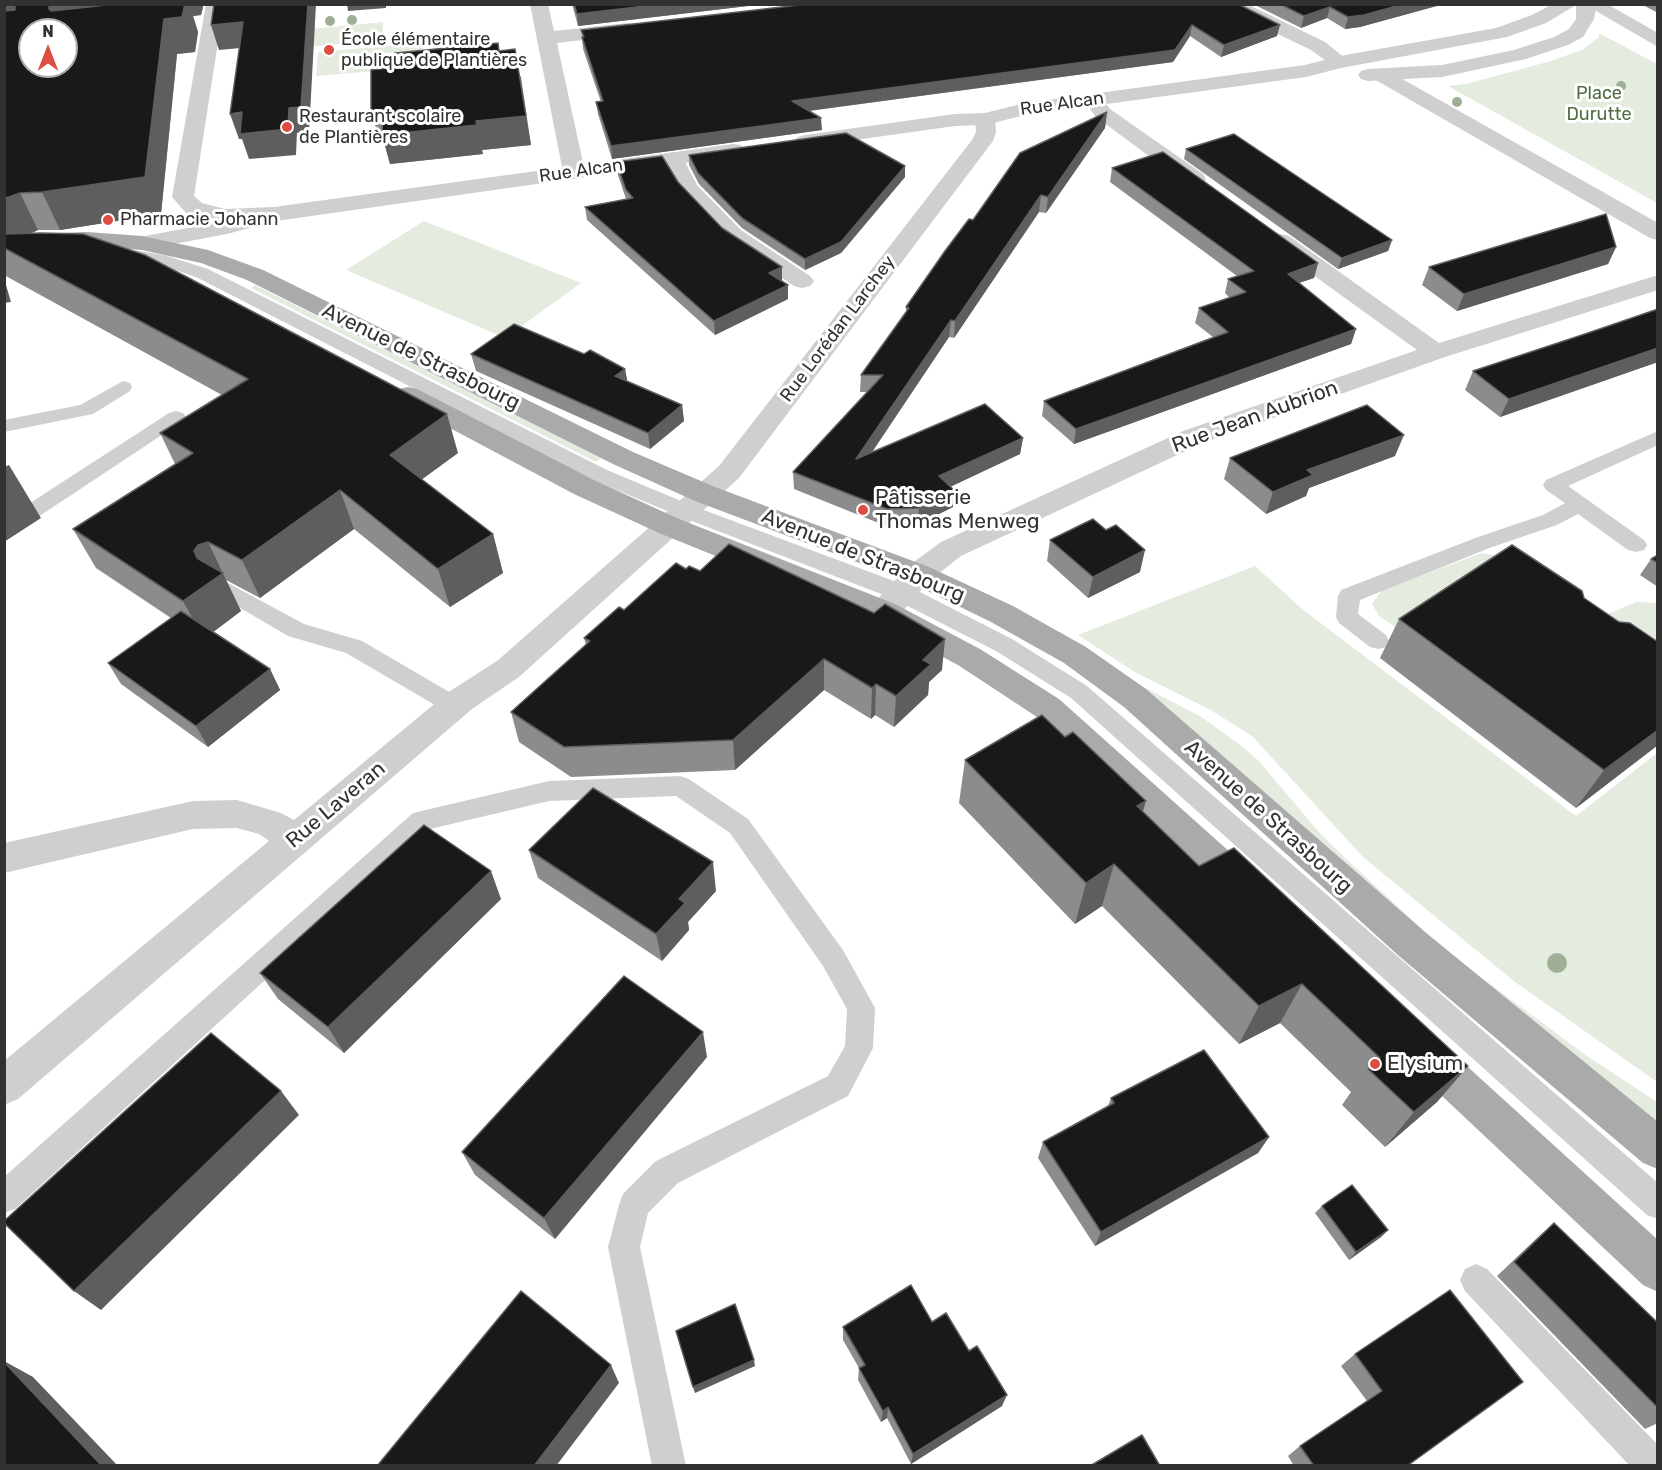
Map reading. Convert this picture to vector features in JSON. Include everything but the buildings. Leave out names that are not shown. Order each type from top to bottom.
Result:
[{"type":"main road","name":"Avenue de Strasbourg","points":[[4,242],[87,239],[142,243],[208,257],[255,275],[623,458],[687,511],[901,593],[969,657],[1048,708],[1272,913]]},
{"type":"main road","name":"Avenue de Strasbourg","points":[[4,264],[60,261],[112,263],[176,277],[584,487],[687,511],[901,593],[1002,614],[1054,644],[1135,698],[1412,944],[1658,1149]]},
{"type":"main road","points":[[1402,1033],[1658,1270]]},
{"type":"street","points":[[539,4],[574,172]]},
{"type":"street","points":[[1231,4],[1318,46],[1340,62]]},
{"type":"street","points":[[1306,71],[1340,62],[1381,66],[1500,33],[1539,20],[1568,4]]},
{"type":"street","points":[[1306,71],[1381,66],[1465,67],[1519,55],[1561,41],[1576,33],[1585,18],[1587,8],[1585,4]]},
{"type":"street","points":[[1593,4],[1658,41]]},
{"type":"street","points":[[205,17],[183,197],[194,208],[225,216],[274,214]]},
{"type":"street","points":[[546,38],[644,27]]},
{"type":"street","points":[[1381,66],[1658,233]]},
{"type":"street","name":"Rue Alcan","points":[[780,144],[955,120],[985,119],[1003,113],[1306,71]]},
{"type":"street","points":[[1093,100],[1102,113],[1208,189]]},
{"type":"street","name":"Rue Lorédan Larchey","points":[[687,511],[729,472],[982,141],[986,132],[985,119]]},
{"type":"street","name":"Rue Alcan","points":[[142,243],[274,214],[756,147]]},
{"type":"street","points":[[673,159],[689,189],[733,235],[802,281]]},
{"type":"street","points":[[1265,230],[1436,352]]},
{"type":"street","name":"Rue Jean Aubrion","points":[[901,593],[951,549],[1193,437],[1436,352],[1658,282]]},
{"type":"street","name":"Rue Laveran","points":[[4,1086],[455,706],[508,669],[687,511]]},
{"type":"street","points":[[4,858],[193,815],[237,814],[269,823],[296,839]]},
{"type":"lane","name":"Avenue de Strasbourg","points":[[4,254],[38,250],[110,251],[164,260],[202,273],[600,475],[687,511]]},
{"type":"lane","points":[[4,426],[86,410],[123,387]]},
{"type":"lane","points":[[31,512],[176,417]]},
{"type":"lane","points":[[1636,545],[1553,485],[1658,437]]},
{"type":"lane","points":[[1378,641],[1347,617],[1349,596],[1485,542],[1550,520],[1580,504]]},
{"type":"lane","points":[[226,590],[296,630],[354,647],[455,706]]},
{"type":"lane","name":"Avenue de Strasbourg","points":[[901,593],[1004,645],[1079,692],[1658,1204]]},
{"type":"lane","points":[[4,1198],[422,820],[549,791],[680,786],[739,826],[832,958],[861,1008],[859,1048],[838,1086],[667,1172],[634,1205],[624,1247],[669,1466]]},
{"type":"lane","points":[[1476,1280],[1654,1466]]},
{"type":"green space","points":[[383,22],[383,40],[308,47],[310,29]]},
{"type":"green space","name":"Place Durutte","points":[[1599,33],[1657,64],[1657,203],[1448,86],[1466,84],[1551,61],[1582,50],[1599,37]]},
{"type":"green space","points":[[423,43],[424,67],[316,76],[318,52]]},
{"type":"green space","points":[[424,221],[581,283],[505,338],[346,270]]},
{"type":"green space","points":[[255,285],[601,458],[596,462],[251,288]]},
{"type":"green space","points":[[1482,553],[1522,561],[1576,589],[1584,597],[1576,632],[1411,638],[1379,616],[1372,604],[1382,590]]},
{"type":"green space","points":[[1255,566],[1302,609],[1576,816],[1657,753],[1657,1082],[1515,982],[1364,858],[1252,736],[1209,709],[1133,671],[1078,635]]},
{"type":"green space","points":[[1636,602],[1657,603],[1657,684],[1603,646],[1608,614]]},
{"type":"green space","points":[[1120,675],[1200,716],[1239,744],[1259,761],[1317,830],[1343,856],[1448,953],[1587,1056],[1657,1102],[1657,1131]]},
{"type":"place","name":"École élémentaire publique de Plantières","points":[[329,50]]},
{"type":"place","name":"Restaurant scolaire de Plantières","points":[[287,127]]},
{"type":"place","name":"Pharmacie Johann","points":[[108,220]]},
{"type":"place","name":"Pâtisserie Thomas Menweg","points":[[863,510]]},
{"type":"place","name":"Elysium","points":[[1375,1064]]}]
